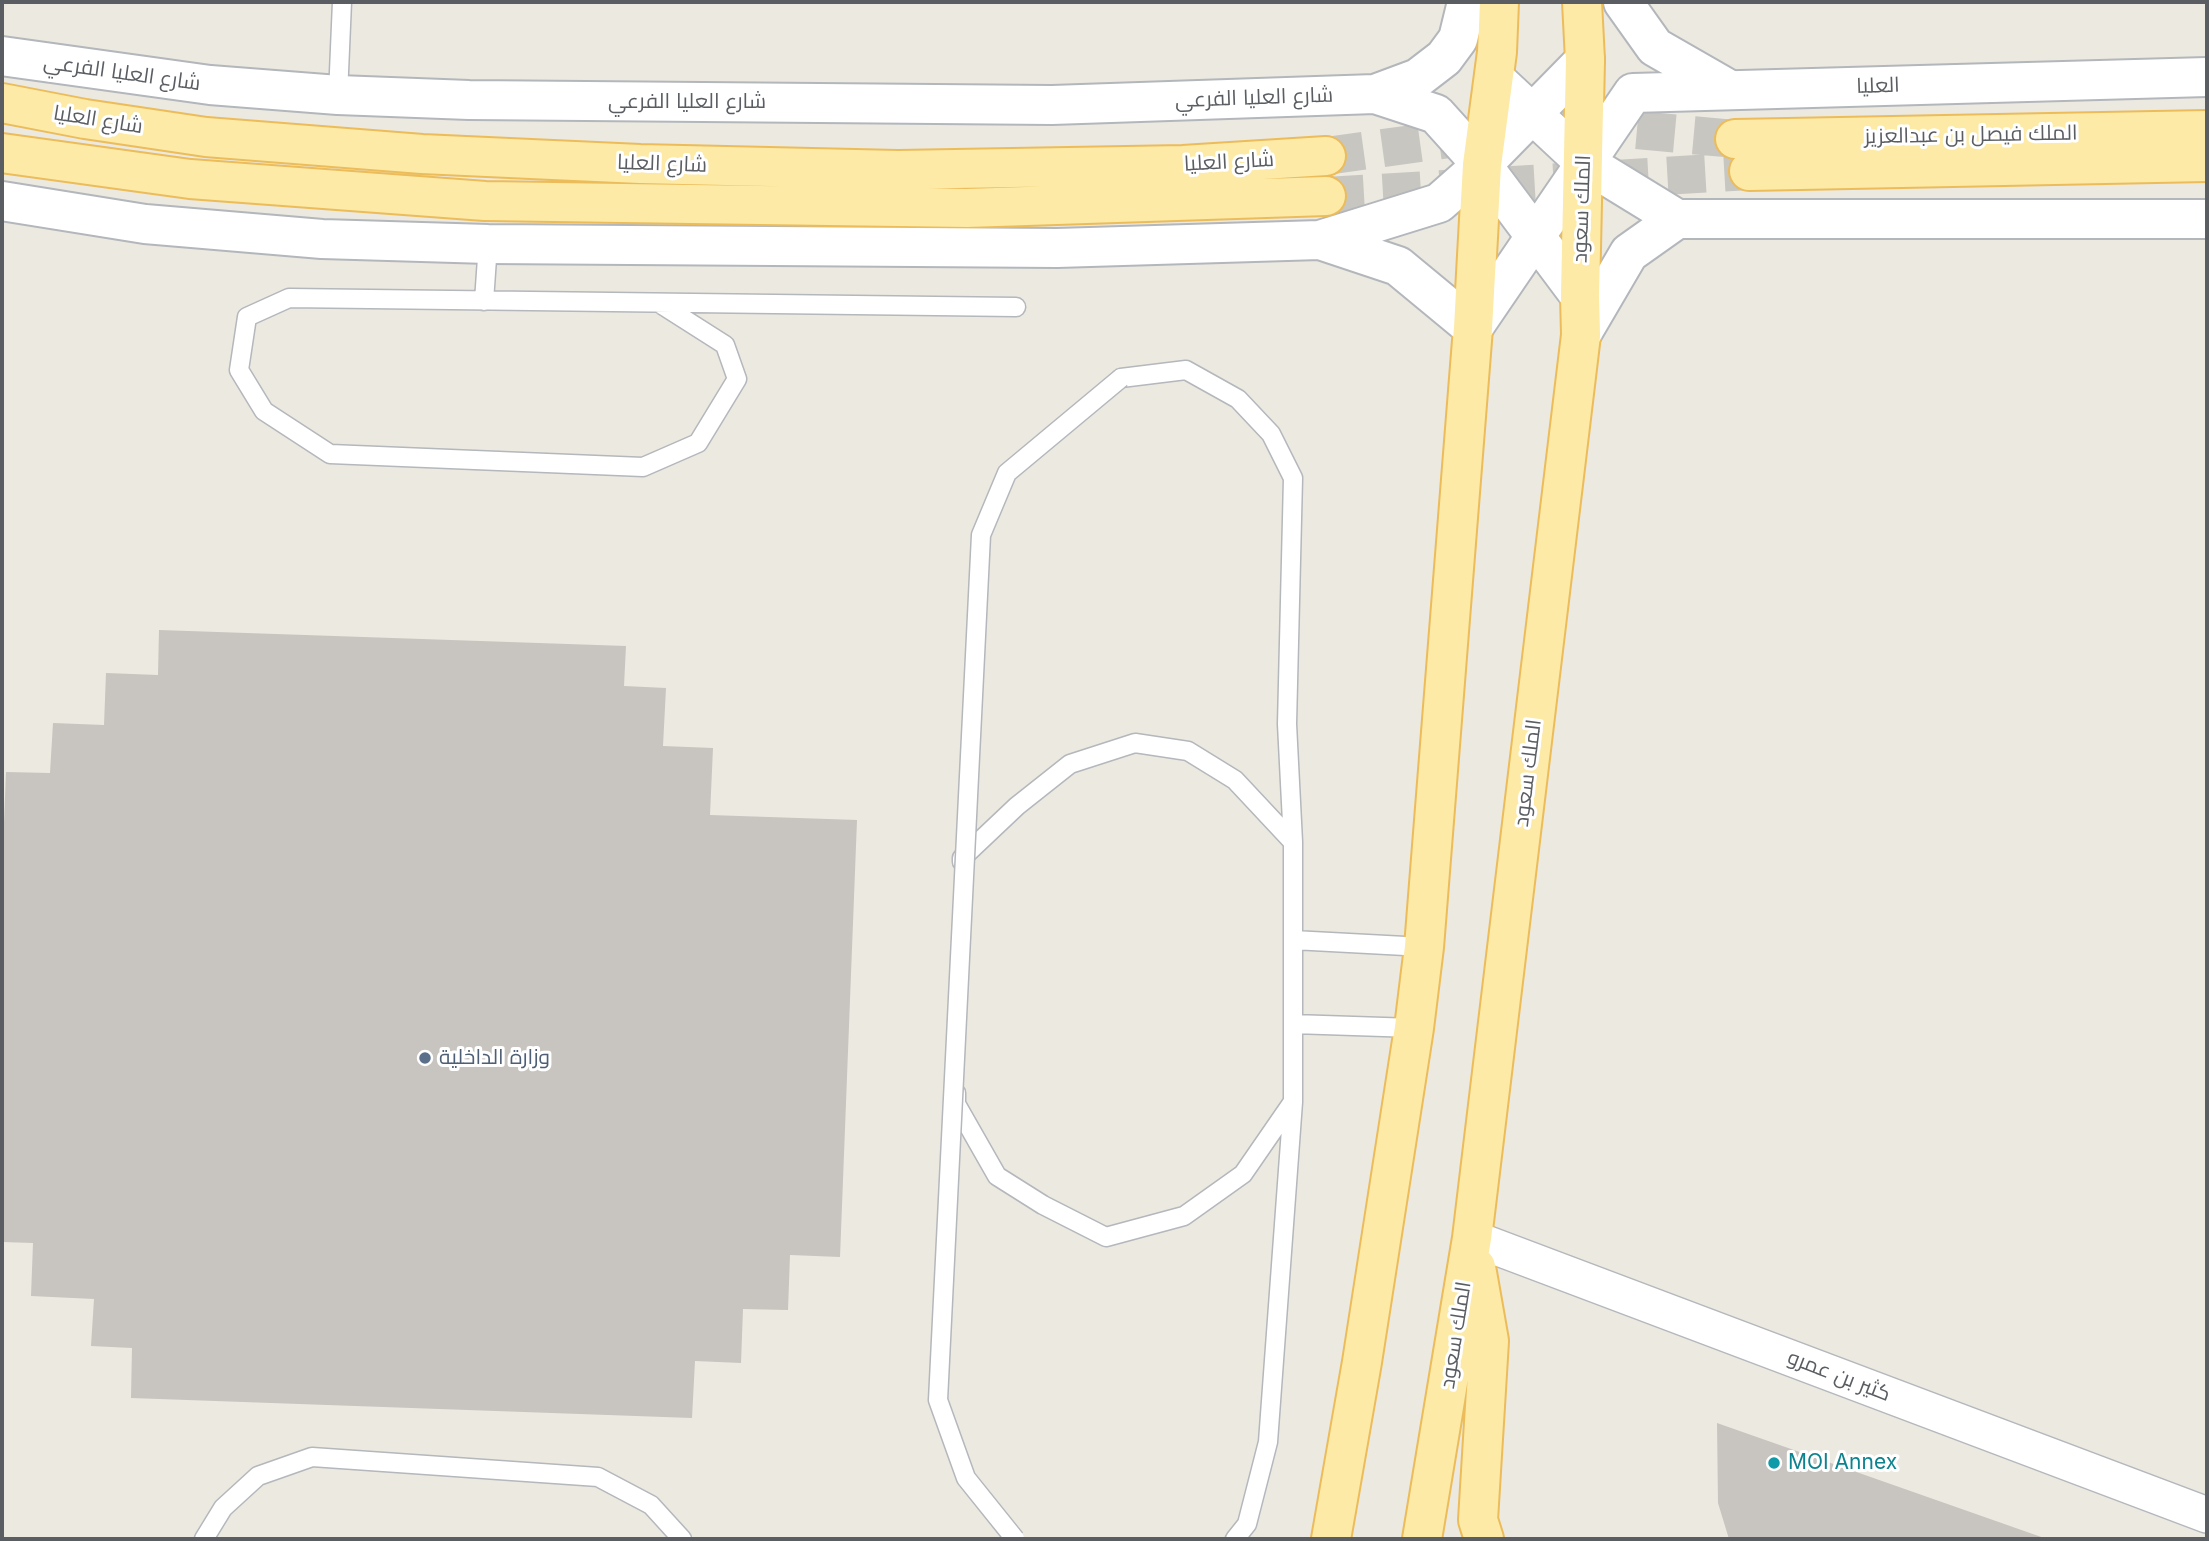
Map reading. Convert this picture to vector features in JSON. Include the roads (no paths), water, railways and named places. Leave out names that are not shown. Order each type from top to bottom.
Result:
[{"type":"main road","points":[[1331,1539],[1362,1362],[1414,1028],[1423,947],[1473,328],[1482,165],[1494,78],[1499,2]]},
{"type":"main road","name":"الملك سعود","points":[[1422,1539],[1472,1238],[1581,335],[1585,60],[1582,2]]},
{"type":"main road","name":"شارع العليا","points":[[2,103],[85,119],[206,137],[422,154],[640,164],[898,170],[1183,165],[1326,156]]},
{"type":"main road","name":"الملك فيصل بن عبدالعزيز","points":[[2207,131],[1742,155],[2207,162]]},
{"type":"main road","name":"شارع العليا","points":[[2,153],[190,179],[485,201],[968,208],[1326,196]]},
{"type":"main road","points":[[1472,1238],[1489,1341],[1478,1520],[1484,1539]]},
{"type":"street","name":"شارع العليا الفرعي","points":[[2,56],[210,85],[338,95],[469,100],[1052,105],[1376,94],[1418,78],[1444,58],[1458,39],[1467,2]]},
{"type":"street","points":[[1623,2],[1655,47],[1730,90]]},
{"type":"street","points":[[2,201],[145,224],[322,239],[488,244],[1057,247],[1320,240],[1439,203],[1482,165],[1585,60]]},
{"type":"street","name":"العليا","points":[[1473,328],[1633,93],[2207,77]]},
{"type":"street","points":[[1494,78],[1584,162],[1677,219],[2207,219]]},
{"type":"street","name":"شارع العليا الفرعي","points":[[1376,94],[1436,114],[1482,165],[1580,296]]},
{"type":"street","points":[[1581,335],[1629,253],[1677,219]]},
{"type":"street","points":[[1320,240],[1398,266],[1473,328]]},
{"type":"street","name":"كثير بن عمرو","points":[[1472,1238],[2207,1515]]},
{"type":"lane","points":[[338,95],[342,2]]},
{"type":"lane","points":[[484,300],[488,244]]},
{"type":"lane","points":[[659,303],[725,345],[737,379],[698,443],[643,467],[330,454],[264,411],[239,370],[247,317],[289,298],[1016,307]]},
{"type":"lane","points":[[1015,1539],[965,1478],[938,1400],[981,535],[1007,473],[1121,378],[1186,370],[1238,399],[1271,434],[1293,478],[1287,724],[1293,842],[1293,1102],[1268,1442],[1247,1524],[1235,1539]]},
{"type":"lane","points":[[1293,842],[1234,780],[1188,751],[1135,743],[1070,764],[1017,806],[962,858],[956,1104],[997,1176],[1043,1205],[1106,1237],[1184,1216],[1243,1174],[1293,1102]]},
{"type":"lane","points":[[1293,940],[1423,947]]},
{"type":"lane","points":[[1293,1024],[1414,1028]]},
{"type":"lane","points":[[204,1539],[223,1508],[258,1476],[312,1457],[598,1476],[651,1506],[682,1539]]},
{"type":"tunnel","points":[[1580,130],[1626,129],[1735,139]]},
{"type":"tunnel","points":[[1326,156],[1485,134]]},
{"type":"tunnel","points":[[1326,196],[1749,171]]},
{"type":"place","name":"وزارة الداخلية","points":[[425,1058]]},
{"type":"place","name":"MOI Annex","points":[[1774,1463]]}]
